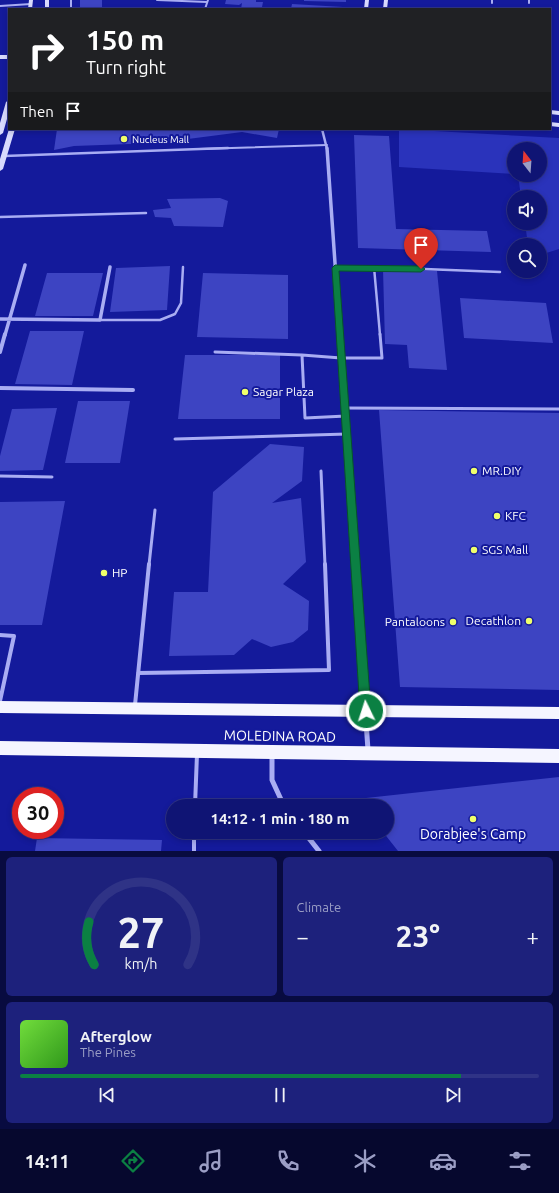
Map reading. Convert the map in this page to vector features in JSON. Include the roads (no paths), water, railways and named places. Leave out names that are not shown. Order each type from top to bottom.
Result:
[{"type":"main road","points":[[0,133],[8,105]]},
{"type":"main road","points":[[0,169],[12,130]]},
{"type":"main road","name":"MOLEDINA ROAD","points":[[0,707],[559,713]]},
{"type":"main road","name":"MOLEDINA ROAD","points":[[0,748],[559,756]]},
{"type":"street","points":[[322,130],[327,145],[369,754]]},
{"type":"street","points":[[0,352],[25,265]]},
{"type":"street","points":[[0,319],[100,320],[110,267]]},
{"type":"street","points":[[0,388],[133,390]]},
{"type":"street","points":[[272,751],[272,780],[281,799]]},
{"type":"street","points":[[310,839],[319,851]]},
{"type":"lane","points":[[157,0],[207,1]]},
{"type":"lane","points":[[0,6],[31,4]]},
{"type":"lane","points":[[4,156],[327,145]]},
{"type":"lane","points":[[0,217],[146,213]]},
{"type":"lane","points":[[100,320],[160,320],[176,314],[181,303],[182,267]]},
{"type":"lane","points":[[335,268],[500,272]]},
{"type":"lane","points":[[215,352],[302,354],[342,358],[382,358],[374,268]]},
{"type":"lane","points":[[302,354],[305,418],[346,416]]},
{"type":"lane","points":[[345,408],[559,409]]},
{"type":"lane","points":[[175,439],[347,434]]},
{"type":"lane","points":[[138,673],[329,670],[321,471]]},
{"type":"lane","points":[[0,476],[52,477]]},
{"type":"lane","points":[[134,708],[155,510]]},
{"type":"lane","points":[[0,635],[14,636],[0,701]]},
{"type":"lane","points":[[195,799],[197,750]]},
{"type":"lane","points":[[194,839],[194,851]]},
{"type":"place","name":"Nucleus Mall","points":[[124,139]]},
{"type":"place","name":"Sagar Plaza","points":[[245,392]]},
{"type":"place","name":"MR.DIY","points":[[474,471]]},
{"type":"place","name":"KFC","points":[[497,516]]},
{"type":"place","name":"SGS Mall","points":[[474,550]]},
{"type":"place","name":"HP","points":[[104,573]]},
{"type":"place","name":"Decathlon","points":[[529,621]]},
{"type":"place","name":"Pantaloons","points":[[453,622]]},
{"type":"place","name":"Dorabjee's Camp","points":[[473,819]]}]
